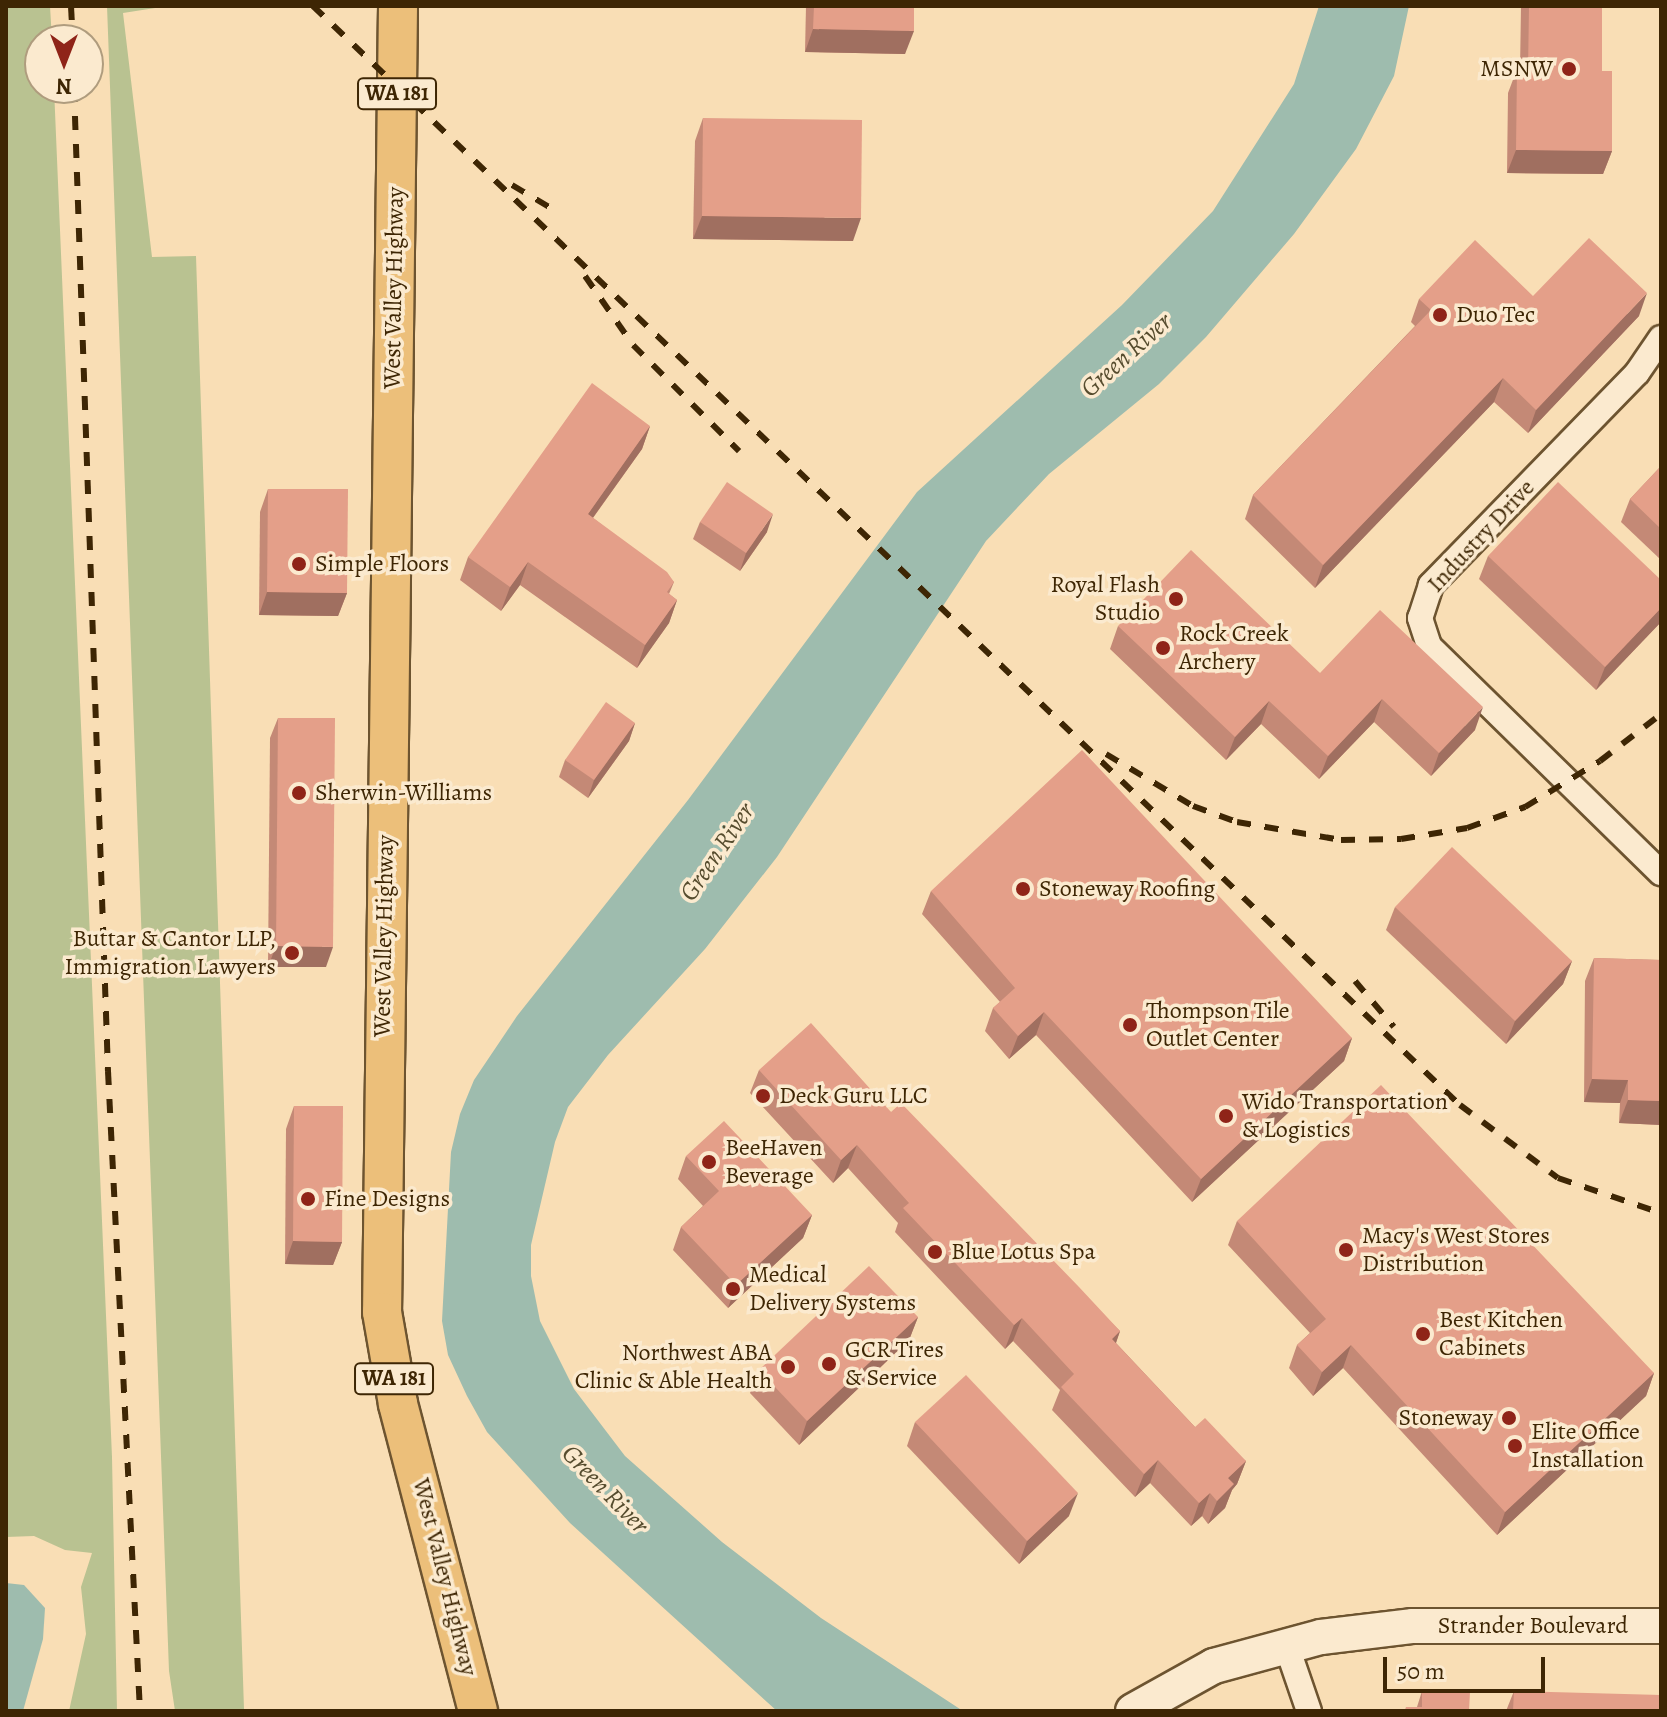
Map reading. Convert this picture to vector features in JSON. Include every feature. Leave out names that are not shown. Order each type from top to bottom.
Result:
[{"type":"main road","name":"West Valley Highway","points":[[398,6],[382,1312],[398,1404],[478,1711]]},
{"type":"main road","name":"Strander Boulevard","points":[[1133,1711],[1199,1672],[1286,1644],[1413,1626],[1661,1626]]},
{"type":"street","name":"Industry Drive","points":[[1661,338],[1637,373],[1431,585],[1420,618],[1429,646],[1661,873]]},
{"type":"street","points":[[1286,1644],[1309,1711]]},
{"type":"green space","points":[[6,6],[50,6],[51,24],[24,24],[24,104],[55,104],[112,1457],[117,1711],[69,1711],[86,1634],[81,1587],[92,1553],[65,1550],[34,1536],[6,1537]]},
{"type":"green space","points":[[107,6],[168,6],[123,13],[152,257],[196,256],[244,1709],[232,1711],[175,1711],[169,1671]]},
{"type":"water","name":"Green River","points":[[1319,6],[1409,6],[1394,76],[1356,149],[1294,234],[1206,337],[1159,384],[1049,474],[986,541],[777,857],[705,949],[608,1055],[568,1107],[555,1142],[531,1245],[531,1276],[540,1321],[574,1389],[625,1456],[722,1542],[821,1618],[963,1711],[777,1711],[570,1523],[487,1432],[467,1396],[448,1355],[442,1321],[451,1152],[460,1114],[474,1080],[517,1016],[688,800],[917,492],[1122,305],[1213,211],[1294,84]]},
{"type":"water","points":[[6,1583],[24,1585],[45,1608],[43,1639],[23,1711],[6,1711]]},
{"type":"building","points":[[814,6],[914,6],[914,31],[813,29]]},
{"type":"building","points":[[1529,6],[1602,6],[1602,71],[1612,71],[1612,151],[1516,150],[1517,69],[1528,70]]},
{"type":"building","points":[[703,118],[862,120],[861,218],[702,216]]},
{"type":"building","points":[[1589,238],[1647,293],[1536,410],[1503,378],[1323,565],[1253,495],[1431,310],[1419,299],[1475,240],[1533,296]]},
{"type":"building","points":[[592,383],[650,426],[588,514],[667,572],[674,582],[667,592],[677,600],[645,645],[528,562],[510,587],[468,557]]},
{"type":"building","points":[[1661,466],[1661,529],[1630,499]]},
{"type":"building","points":[[727,482],[773,514],[746,553],[700,522]]},
{"type":"building","points":[[1558,482],[1661,580],[1661,608],[1605,667],[1488,556]]},
{"type":"building","name":"Simple Floors","points":[[268,489],[348,489],[347,593],[267,592]]},
{"type":"building","points":[[1191,550],[1320,673],[1380,610],[1483,707],[1439,753],[1382,699],[1328,756],[1269,701],[1235,737],[1118,626]]},
{"type":"building","points":[[606,702],[635,723],[594,780],[565,760]]},
{"type":"building","points":[[278,718],[335,718],[333,947],[276,946]]},
{"type":"building","points":[[1082,750],[1352,1038],[1201,1179],[1044,1012],[1018,1036],[993,1008],[1015,988],[931,891]]},
{"type":"building","points":[[1452,847],[1572,961],[1515,1021],[1395,907]]},
{"type":"building","points":[[1594,958],[1661,960],[1661,1101],[1628,1100],[1628,1080],[1592,1079]]},
{"type":"building","points":[[811,1023],[891,1112],[901,1103],[1079,1287],[1120,1331],[1112,1339],[1195,1427],[1205,1418],[1246,1461],[1228,1478],[1234,1484],[1217,1501],[1210,1493],[1199,1503],[1158,1460],[1144,1474],[1061,1387],[1074,1374],[1022,1318],[1014,1325],[903,1208],[909,1203],[857,1145],[841,1160],[759,1070]]},
{"type":"building","points":[[1381,1085],[1654,1373],[1505,1512],[1351,1345],[1322,1372],[1297,1345],[1326,1319],[1237,1221]]},
{"type":"building","points":[[294,1106],[343,1106],[342,1242],[293,1241]]},
{"type":"building","points":[[724,1121],[812,1215],[736,1285],[681,1227],[719,1191],[686,1156]]},
{"type":"building","points":[[869,1266],[918,1317],[807,1421],[759,1370]]},
{"type":"building","points":[[966,1375],[1078,1493],[1027,1541],[915,1422]]},
{"type":"building","points":[[1422,1691],[1470,1692],[1469,1711],[1406,1711],[1406,1707],[1422,1707]]},
{"type":"building","points":[[1514,1691],[1661,1695],[1661,1711],[1513,1711]]},
{"type":"railway","points":[[71,6],[72,24]]},
{"type":"railway","points":[[313,6],[1460,1105],[1558,1178],[1661,1213]]},
{"type":"railway","points":[[75,104],[108,1071],[140,1711]]},
{"type":"railway","points":[[512,185],[556,211]]},
{"type":"railway","points":[[585,276],[633,345],[739,451]]},
{"type":"railway","points":[[1106,754],[1193,806],[1237,822],[1341,840],[1401,839],[1467,828],[1525,807],[1600,761],[1661,714]]},
{"type":"railway","points":[[1355,981],[1394,1027]]},
{"type":"place","name":"MSNW","points":[[1569,69]]},
{"type":"place","name":"Duo Tec","points":[[1440,315]]},
{"type":"place","name":"Simple Floors","points":[[299,564]]},
{"type":"place","name":"Royal Flash Studio","points":[[1176,599]]},
{"type":"place","name":"Rock Creek Archery","points":[[1163,648]]},
{"type":"place","name":"Sherwin-Williams","points":[[299,793]]},
{"type":"place","name":"Stoneway Roofing","points":[[1023,889]]},
{"type":"place","name":"Buttar & Cantor LLP, Immigration Lawyers","points":[[292,953]]},
{"type":"place","name":"Thompson Tile Outlet Center","points":[[1130,1025]]},
{"type":"place","name":"Deck Guru LLC","points":[[763,1096]]},
{"type":"place","name":"Wido Transportation & Logistics","points":[[1226,1116]]},
{"type":"place","name":"BeeHaven Beverage","points":[[709,1162]]},
{"type":"place","name":"Fine Designs","points":[[308,1199]]},
{"type":"place","name":"Macy's West Stores Distribution","points":[[1346,1250]]},
{"type":"place","name":"Blue Lotus Spa","points":[[935,1252]]},
{"type":"place","name":"Medical Delivery Systems","points":[[733,1289]]},
{"type":"place","name":"Best Kitchen Cabinets","points":[[1423,1334]]},
{"type":"place","name":"GCR Tires & Service","points":[[829,1364]]},
{"type":"place","name":"Northwest ABA Clinic & Able Health","points":[[788,1367]]},
{"type":"place","name":"Stoneway","points":[[1509,1418]]},
{"type":"place","name":"Elite Office Installation","points":[[1515,1446]]}]
